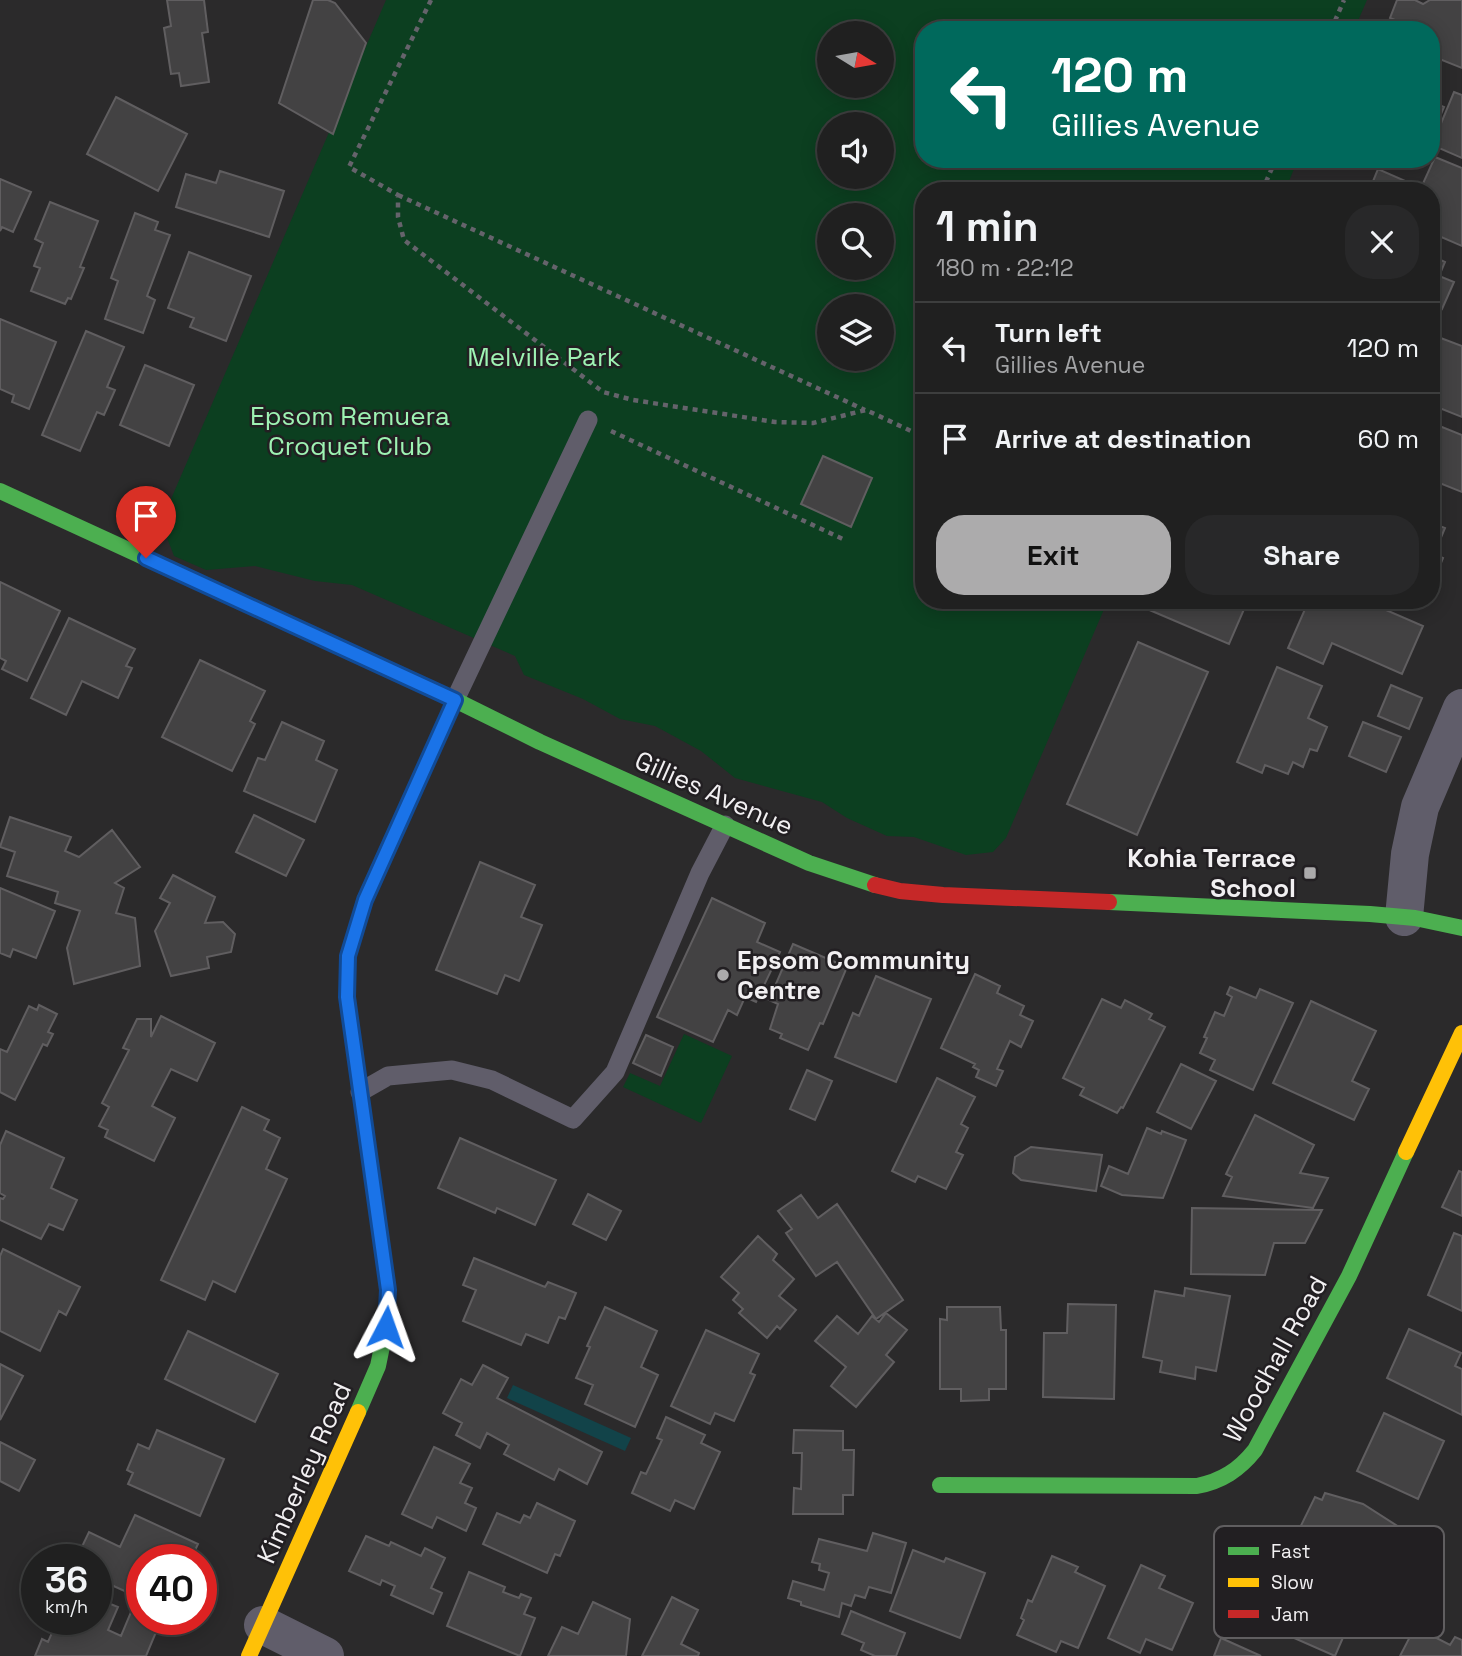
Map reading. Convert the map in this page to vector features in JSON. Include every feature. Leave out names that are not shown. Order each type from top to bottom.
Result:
[{"type":"street","name":"Gillies Avenue","points":[[0,491],[455,700],[540,742],[858,881],[900,891],[943,895],[1404,917],[1462,928]]},
{"type":"street","name":"Kimberley Road","points":[[256,1640],[378,1366],[386,1327],[388,1290],[347,997],[348,956],[365,900],[455,700]]},
{"type":"street","points":[[1404,917],[1409,854],[1420,807],[1462,708]]},
{"type":"street","name":"Woodhall Road","points":[[940,1485],[1197,1486],[1215,1483],[1244,1466],[1349,1276],[1462,1033]]},
{"type":"street","points":[[256,1640],[325,1656]]},
{"type":"lane","points":[[455,700],[588,420]]},
{"type":"lane","points":[[360,1092],[388,1076],[452,1070],[492,1080],[573,1119],[615,1073],[700,873],[725,825]]},
{"type":"path","points":[[431,0],[349,167],[398,195],[915,433]]},
{"type":"path","points":[[1335,21],[1344,0]]},
{"type":"path","points":[[398,195],[398,217],[404,240],[603,392],[633,400],[775,422],[813,423],[866,411]]},
{"type":"path","points":[[588,420],[845,540]]},
{"type":"green space","name":"Melville Park","points":[[386,0],[1367,0],[1358,21],[915,21],[915,168],[1294,168],[1289,182],[915,182],[915,609],[1104,609],[1006,838],[993,852],[966,855],[914,837],[887,836],[847,818],[822,802],[735,778],[701,751],[655,726],[620,719],[583,699],[524,675],[515,656],[352,585],[315,581],[255,566],[206,570],[174,556],[161,522],[170,507],[168,506]]},
{"type":"green space","points":[[684,1034],[732,1056],[701,1123],[623,1087],[630,1073],[660,1086]]},
{"type":"water","points":[[513,1385],[631,1438],[625,1451],[507,1398]]},
{"type":"building","points":[[167,0],[204,0],[208,32],[202,33],[209,82],[181,86],[179,73],[171,74],[164,28],[171,26]]},
{"type":"building","points":[[313,0],[335,3],[366,43],[333,134],[279,103]]},
{"type":"building","points":[[1397,0],[1415,0],[1423,4],[1430,0],[1462,0],[1462,68],[1440,59],[1440,21],[1398,21],[1390,18]]},
{"type":"building","points":[[1454,92],[1462,95],[1462,158],[1440,148],[1440,126]]},
{"type":"building","points":[[116,97],[187,134],[158,191],[87,154]]},
{"type":"building","points":[[1440,159],[1462,168],[1462,246],[1440,236],[1440,182],[1424,182],[1430,168],[1440,168]]},
{"type":"building","points":[[1378,169],[1407,182],[1373,182]]},
{"type":"building","points":[[220,171],[284,191],[269,237],[176,207],[186,174],[216,183]]},
{"type":"building","points":[[0,179],[31,192],[13,232],[2,227],[0,231]]},
{"type":"building","points":[[50,202],[98,221],[80,267],[84,268],[71,299],[68,298],[65,304],[31,291],[40,268],[34,266],[43,243],[35,239]]},
{"type":"building","points":[[135,213],[158,222],[155,230],[170,235],[147,296],[155,300],[143,333],[105,319],[118,281],[111,278]]},
{"type":"building","points":[[189,252],[251,276],[226,341],[190,327],[194,318],[168,308]]},
{"type":"building","points":[[1440,260],[1445,262],[1440,274]]},
{"type":"building","points":[[1440,276],[1454,282],[1442,309],[1440,308]]},
{"type":"building","points":[[0,319],[56,342],[29,409],[12,402],[14,395],[0,389]]},
{"type":"building","points":[[86,331],[124,347],[107,387],[115,390],[104,415],[97,412],[80,451],[42,435]]},
{"type":"building","points":[[1440,338],[1462,346],[1462,417],[1440,408]]},
{"type":"building","points":[[145,365],[194,385],[169,446],[120,425]]},
{"type":"building","points":[[1440,426],[1462,435],[1462,492],[1440,483]]},
{"type":"building","points":[[823,456],[872,478],[851,527],[801,504]]},
{"type":"building","points":[[1440,526],[1445,528],[1440,540]]},
{"type":"building","points":[[0,582],[60,611],[27,681],[2,669],[6,661],[0,658]]},
{"type":"building","points":[[1147,609],[1244,609],[1229,644]]},
{"type":"building","points":[[1305,609],[1384,609],[1423,626],[1402,674],[1332,643],[1323,664],[1288,648]]},
{"type":"building","points":[[69,618],[135,649],[126,666],[132,668],[118,698],[82,681],[66,715],[31,698]]},
{"type":"building","points":[[1138,642],[1208,672],[1137,835],[1067,804]]},
{"type":"building","points":[[200,660],[265,691],[250,721],[255,724],[232,771],[162,737]]},
{"type":"building","points":[[1277,667],[1322,686],[1308,718],[1327,727],[1317,751],[1310,749],[1303,767],[1293,762],[1288,774],[1265,765],[1262,773],[1237,762]]},
{"type":"building","points":[[1391,685],[1422,698],[1409,729],[1378,716]]},
{"type":"building","points":[[282,722],[324,741],[316,760],[337,770],[315,822],[244,791],[258,758],[265,760]]},
{"type":"building","points":[[1363,722],[1401,737],[1386,772],[1349,756]]},
{"type":"building","points":[[254,815],[304,840],[286,876],[236,852]]},
{"type":"building","points":[[10,817],[71,837],[65,851],[79,857],[112,830],[140,867],[115,883],[124,888],[116,913],[135,918],[140,966],[74,984],[67,948],[80,911],[55,903],[58,892],[7,876],[15,852],[0,847]]},
{"type":"building","points":[[480,862],[535,885],[521,917],[542,925],[519,981],[505,975],[497,994],[436,970]]},
{"type":"building","points":[[173,875],[215,897],[205,923],[223,922],[235,934],[231,952],[207,957],[209,968],[171,976],[155,931],[170,903],[160,898]]},
{"type":"building","points":[[0,888],[55,911],[36,958],[13,949],[10,957],[0,953]]},
{"type":"building","name":"Epsom Community Centre","points":[[712,898],[765,923],[757,942],[780,952],[756,1002],[745,997],[737,1015],[728,1010],[713,1042],[657,1017]]},
{"type":"building","points":[[793,944],[847,967],[823,1024],[820,1023],[808,1050],[780,1038],[782,1034],[770,1029],[778,1004],[769,1000]]},
{"type":"building","points":[[975,974],[1000,986],[997,993],[1024,1006],[1020,1015],[1033,1021],[1021,1047],[1010,1041],[997,1069],[1003,1071],[996,1086],[976,1077],[979,1070],[973,1067],[975,1064],[941,1048]]},
{"type":"building","points":[[876,976],[931,999],[896,1082],[835,1057],[853,1013],[859,1016]]},
{"type":"building","points":[[1230,987],[1256,998],[1260,989],[1293,1003],[1253,1090],[1210,1070],[1215,1060],[1200,1053],[1215,1012],[1224,1016],[1232,997],[1227,994]]},
{"type":"building","points":[[1102,999],[1121,1008],[1125,1000],[1152,1014],[1149,1019],[1165,1027],[1123,1108],[1117,1113],[1080,1095],[1084,1088],[1063,1078]]},
{"type":"building","points":[[1311,1001],[1376,1031],[1352,1081],[1369,1089],[1354,1120],[1273,1083]]},
{"type":"building","points":[[39,1005],[57,1014],[48,1032],[53,1034],[47,1046],[43,1044],[15,1100],[0,1092],[0,1049],[7,1052],[29,1006],[37,1010]]},
{"type":"building","points":[[161,1016],[215,1043],[197,1081],[171,1069],[152,1106],[175,1118],[154,1161],[105,1137],[108,1130],[99,1126],[109,1107],[102,1103],[129,1050],[123,1048],[137,1019],[151,1019],[151,1037]]},
{"type":"building","points":[[646,1035],[673,1047],[661,1076],[633,1063]]},
{"type":"building","points":[[1181,1064],[1216,1081],[1191,1129],[1157,1112]]},
{"type":"building","points":[[807,1070],[832,1081],[815,1120],[790,1109]]},
{"type":"building","points":[[937,1078],[975,1097],[961,1124],[968,1128],[956,1152],[963,1155],[946,1189],[918,1176],[915,1182],[892,1171]]},
{"type":"building","points":[[242,1107],[269,1120],[264,1130],[280,1138],[266,1169],[287,1179],[235,1292],[213,1281],[205,1300],[161,1280]]},
{"type":"building","points":[[1255,1115],[1314,1145],[1300,1173],[1328,1178],[1313,1208],[1223,1196],[1232,1177],[1226,1174]]},
{"type":"building","points":[[1147,1128],[1186,1140],[1163,1198],[1122,1195],[1101,1186],[1109,1166],[1128,1174]]},
{"type":"building","points":[[6,1131],[64,1158],[51,1188],[77,1200],[63,1230],[49,1224],[41,1239],[0,1220],[0,1198],[5,1196],[0,1193],[0,1145]]},
{"type":"building","points":[[460,1138],[556,1180],[535,1225],[497,1208],[495,1213],[438,1188]]},
{"type":"building","points":[[1031,1147],[1102,1155],[1096,1191],[1021,1180],[1013,1173],[1015,1157]]},
{"type":"building","points":[[1459,1171],[1462,1172],[1462,1216],[1442,1207]]},
{"type":"building","points":[[588,1194],[621,1211],[606,1240],[573,1224]]},
{"type":"building","points":[[801,1195],[818,1218],[837,1204],[903,1300],[876,1319],[837,1262],[816,1276],[786,1233],[792,1229],[778,1211]]},
{"type":"building","points":[[1192,1208],[1322,1210],[1305,1243],[1274,1243],[1265,1275],[1191,1274]]},
{"type":"building","points":[[1454,1233],[1462,1236],[1462,1311],[1428,1295]]},
{"type":"building","points":[[758,1236],[777,1254],[773,1260],[794,1279],[779,1296],[796,1310],[780,1329],[777,1326],[767,1338],[739,1313],[743,1309],[733,1300],[739,1293],[721,1277]]},
{"type":"building","points":[[3,1249],[80,1287],[66,1315],[59,1311],[40,1351],[0,1331],[0,1256]]},
{"type":"building","points":[[474,1258],[545,1287],[548,1282],[576,1293],[565,1319],[559,1317],[548,1343],[526,1334],[521,1345],[463,1321],[476,1290],[463,1285]]},
{"type":"building","points":[[1185,1288],[1230,1296],[1216,1371],[1196,1367],[1195,1379],[1160,1372],[1162,1361],[1143,1357],[1155,1291],[1184,1296]]},
{"type":"building","points":[[1068,1304],[1116,1305],[1114,1399],[1043,1397],[1044,1333],[1067,1333]]},
{"type":"building","points":[[605,1307],[657,1331],[641,1367],[658,1375],[635,1427],[585,1404],[593,1385],[576,1378]]},
{"type":"building","points":[[947,1307],[1000,1307],[1001,1330],[1006,1330],[1006,1389],[989,1389],[989,1400],[961,1401],[961,1389],[940,1389],[940,1319],[947,1320]]},
{"type":"building","points":[[886,1313],[907,1330],[886,1355],[894,1362],[856,1407],[831,1386],[846,1367],[815,1341],[837,1316],[858,1334],[872,1316],[879,1322]]},
{"type":"building","points":[[1409,1329],[1461,1353],[1455,1366],[1462,1369],[1462,1415],[1387,1378]]},
{"type":"building","points":[[706,1330],[759,1354],[750,1373],[755,1375],[734,1421],[715,1413],[710,1424],[671,1406]]},
{"type":"building","points":[[188,1331],[278,1374],[255,1422],[165,1379]]},
{"type":"building","points":[[0,1364],[23,1376],[0,1420]]},
{"type":"building","points":[[483,1365],[508,1378],[497,1398],[602,1452],[587,1484],[559,1469],[554,1480],[504,1454],[509,1445],[487,1433],[480,1448],[456,1435],[462,1423],[443,1413],[461,1379],[472,1385]]},
{"type":"building","points":[[1384,1413],[1444,1441],[1418,1499],[1357,1471]]},
{"type":"building","points":[[666,1417],[705,1435],[701,1443],[720,1452],[694,1509],[675,1500],[670,1511],[632,1493],[641,1472],[646,1474],[662,1440],[657,1438]]},
{"type":"building","points":[[157,1430],[224,1459],[200,1516],[128,1484],[133,1473],[127,1470],[138,1444],[149,1449]]},
{"type":"building","points":[[794,1430],[843,1431],[843,1450],[854,1450],[853,1495],[843,1495],[843,1514],[793,1514],[794,1488],[801,1489],[802,1453],[793,1453]]},
{"type":"building","points":[[0,1442],[35,1460],[19,1491],[0,1481]]},
{"type":"building","points":[[434,1447],[470,1464],[460,1483],[472,1488],[465,1503],[476,1508],[466,1531],[437,1517],[432,1528],[402,1514]]},
{"type":"building","points":[[1325,1493],[1363,1504],[1397,1526],[1301,1526],[1315,1497],[1322,1500]]},
{"type":"building","points":[[537,1503],[575,1521],[560,1556],[555,1554],[547,1573],[483,1544],[497,1513],[520,1523],[524,1515],[530,1518]]},
{"type":"building","points":[[135,1515],[198,1544],[126,1544],[126,1592],[112,1585],[112,1544],[83,1544],[89,1532],[120,1547]]},
{"type":"building","points":[[873,1533],[906,1543],[891,1593],[869,1587],[865,1598],[855,1595],[851,1606],[842,1603],[839,1617],[788,1598],[793,1581],[824,1590],[829,1573],[819,1570],[820,1564],[812,1562],[819,1539],[867,1551]]},
{"type":"building","points":[[366,1536],[389,1546],[391,1542],[421,1556],[425,1548],[445,1558],[431,1588],[442,1593],[433,1614],[391,1595],[395,1586],[382,1580],[380,1585],[349,1571]]},
{"type":"building","points":[[913,1550],[944,1562],[946,1558],[985,1573],[960,1638],[890,1611]]},
{"type":"building","points":[[1052,1556],[1078,1567],[1075,1572],[1105,1586],[1078,1648],[1061,1641],[1056,1652],[1017,1635],[1024,1620],[1021,1618],[1028,1600],[1032,1602]]},
{"type":"building","points":[[1141,1565],[1165,1576],[1159,1588],[1193,1603],[1172,1650],[1146,1639],[1140,1653],[1108,1638]]},
{"type":"building","points":[[469,1572],[505,1587],[503,1592],[519,1598],[521,1594],[531,1598],[524,1614],[535,1618],[520,1656],[447,1626]]},
{"type":"building","points":[[672,1597],[698,1610],[681,1644],[699,1653],[698,1656],[642,1656]]},
{"type":"building","points":[[593,1602],[630,1619],[626,1656],[548,1656],[562,1627],[578,1634]]},
{"type":"building","points":[[112,1605],[118,1607],[112,1621]]},
{"type":"building","points":[[851,1611],[905,1633],[896,1656],[875,1656],[861,1650],[864,1643],[842,1634]]},
{"type":"building","points":[[126,1624],[126,1635],[155,1635],[146,1656],[35,1656],[42,1639],[48,1642],[51,1635],[112,1635],[112,1632],[121,1636]]},
{"type":"building","points":[[1455,1637],[1462,1640],[1462,1656],[1400,1656],[1409,1638],[1436,1638],[1450,1645]]},
{"type":"building","points":[[1221,1638],[1261,1656],[1214,1656]]},
{"type":"building","points":[[1294,1638],[1343,1638],[1335,1656]]},
{"type":"traffic: fast","points":[[0,491],[455,700],[540,742],[809,863],[875,885]]},
{"type":"traffic: fast","points":[[358,1412],[378,1366],[386,1327],[388,1290],[347,997],[348,956],[365,899],[455,700]]},
{"type":"traffic: fast","points":[[1109,902],[1370,914],[1415,918],[1462,928]]},
{"type":"traffic: fast","points":[[940,1485],[1197,1486],[1222,1478],[1236,1469],[1255,1450],[1349,1276],[1406,1152]]},
{"type":"traffic: slow","points":[[1406,1152],[1462,1033]]},
{"type":"traffic: slow","points":[[249,1656],[358,1412]]},
{"type":"traffic: jam","points":[[875,885],[900,891],[943,895],[1109,902]]},
{"type":"place","name":"Kohia Terrace School","points":[[1310,873]]},
{"type":"place","name":"Epsom Community Centre","points":[[723,975]]},
{"type":"route","points":[[146,558],[455,700],[365,900],[348,956],[347,997],[388,1290],[386,1327]]},
{"type":"park label","name":"Epsom Remuera Croquet Club","points":[[350,431]]}]
